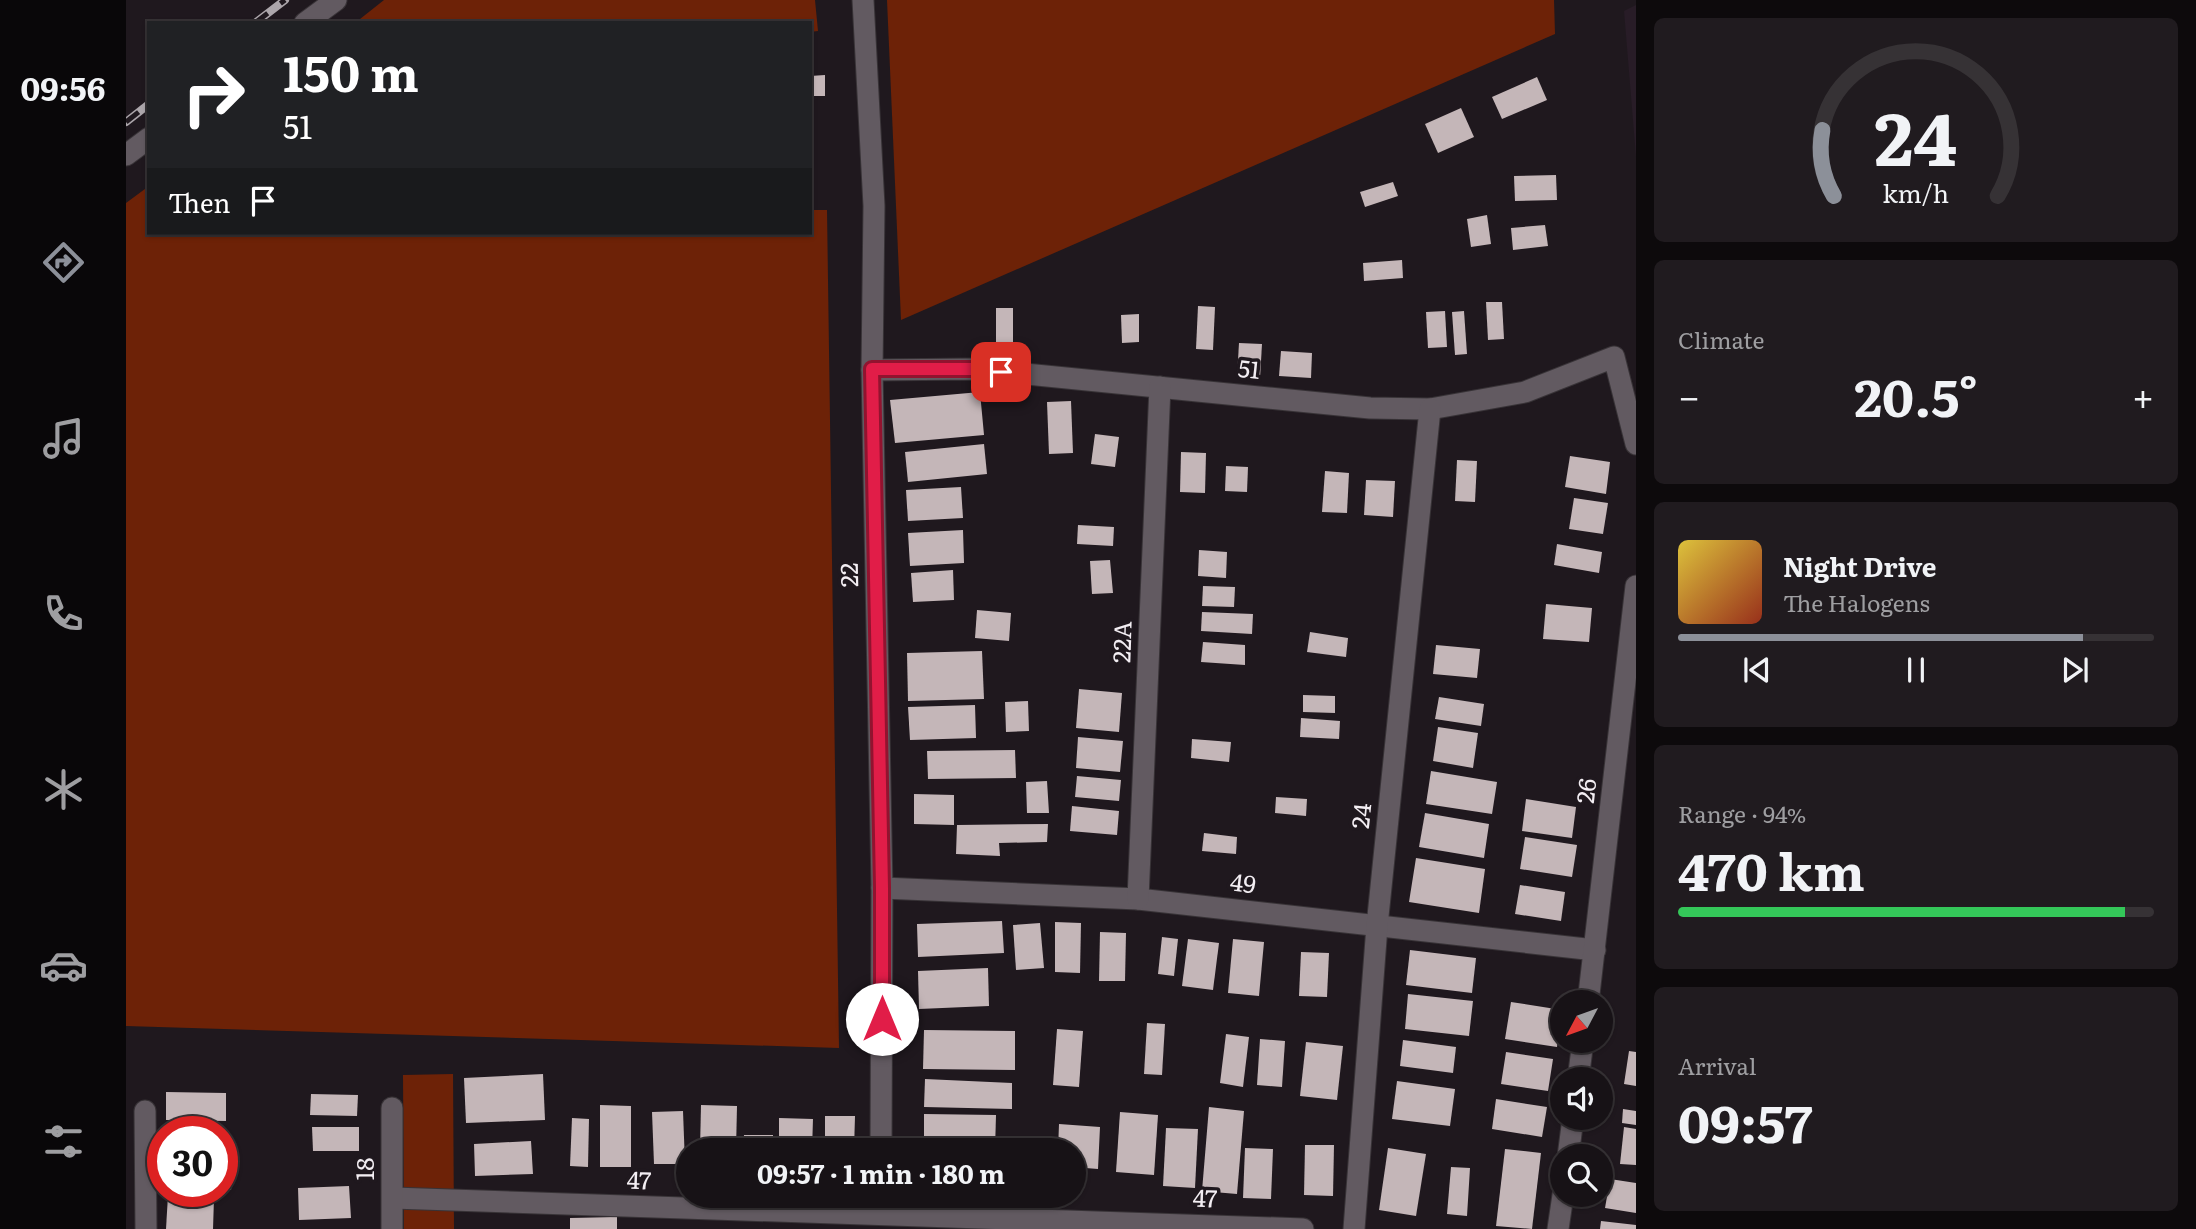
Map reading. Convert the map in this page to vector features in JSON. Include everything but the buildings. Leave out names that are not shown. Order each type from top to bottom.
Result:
[{"type":"street","points":[[308,21],[336,0]]},
{"type":"street","name":"22","points":[[863,0],[874,206],[872,369],[882,888],[881,1138]]},
{"type":"street","points":[[126,155],[147,139]]},
{"type":"street","name":"51","points":[[872,369],[975,369],[1370,408],[1430,409],[1525,392],[1615,358],[1636,444]]},
{"type":"street","name":"22A","points":[[1138,899],[1160,387]]},
{"type":"street","name":"24","points":[[1354,1229],[1377,926],[1430,409]]},
{"type":"street","name":"26","points":[[1590,990],[1636,586]]},
{"type":"street","name":"49","points":[[882,888],[1138,899],[1595,950]]},
{"type":"street","name":"18","points":[[392,1229],[393,1108]]},
{"type":"street","points":[[145,1111],[146,1229]]},
{"type":"street","name":"47","points":[[393,1198],[646,1218],[881,1213],[1303,1229]]},
{"type":"street","points":[[1559,1229],[1562,1207]]},
{"type":"shaded area","points":[[384,0],[815,0],[818,31],[812,32],[812,21],[358,21]]},
{"type":"shaded area","points":[[887,0],[1554,0],[1555,34],[901,320]]},
{"type":"shaded area","points":[[1636,5],[1636,157],[1624,11]]},
{"type":"shaded area","points":[[147,187],[147,235],[812,235],[812,210],[827,210],[839,1048],[126,1026],[126,203]]},
{"type":"shaded area","points":[[453,1074],[454,1229],[404,1229],[403,1075]]},
{"type":"railway","points":[[258,21],[285,0]]},
{"type":"railway","points":[[126,122],[147,106]]},
{"type":"route","points":[[882,1019],[872,369],[975,369],[1001,372]]}]
